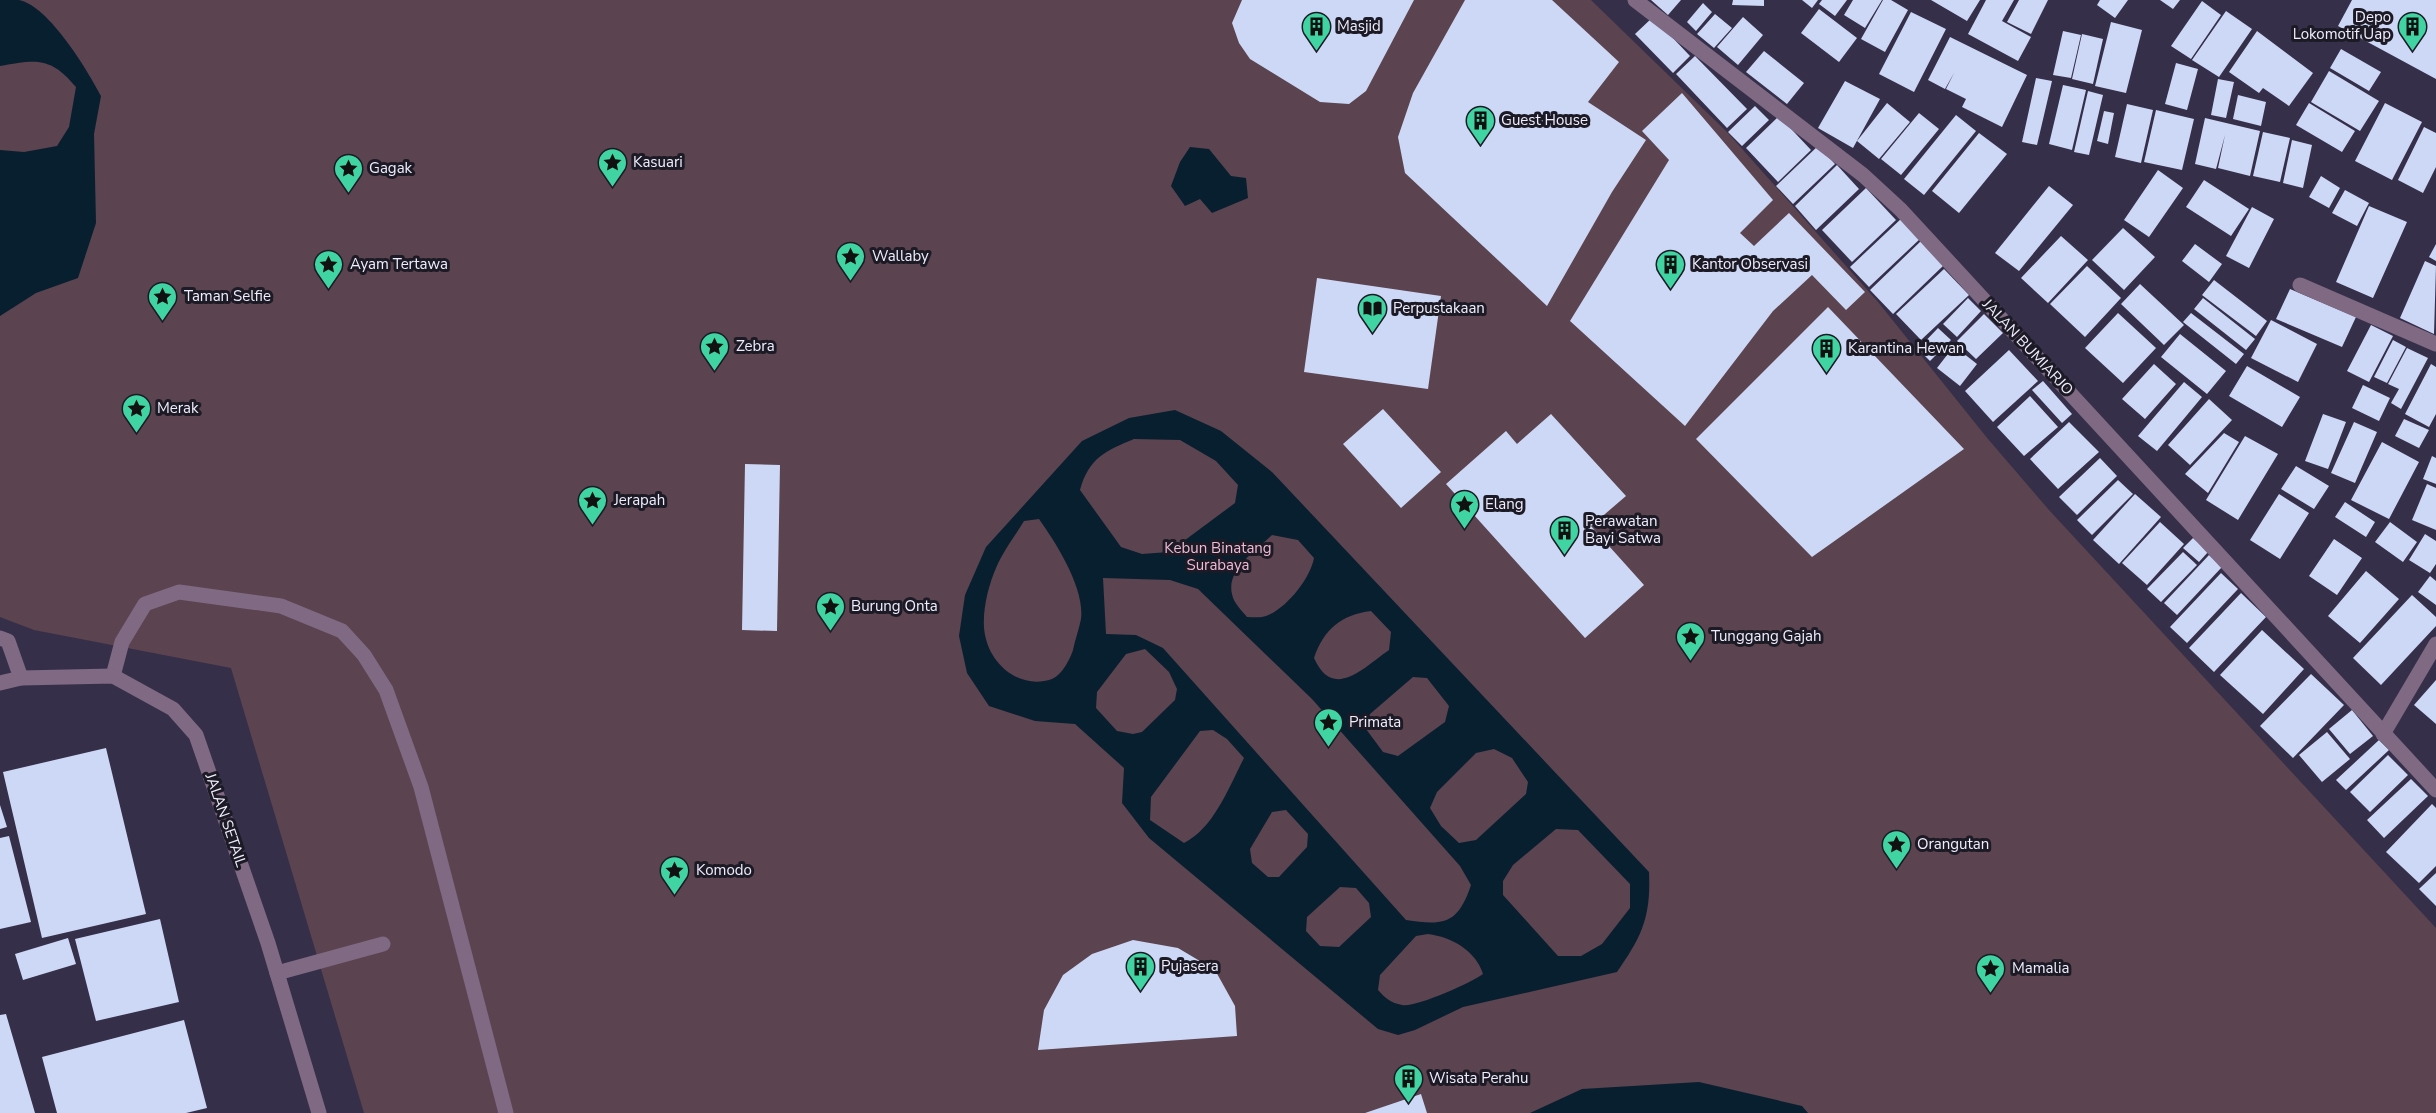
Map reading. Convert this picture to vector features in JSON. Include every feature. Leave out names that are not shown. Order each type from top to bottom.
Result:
[{"type":"street","name":"JALAN BUMIARJO","points":[[1635,0],[1863,175],[1901,210],[2436,790]]},
{"type":"street","points":[[2300,285],[2436,344]]},
{"type":"street","points":[[0,683],[21,678],[113,676],[122,642],[145,604],[179,592],[280,606],[342,631],[364,655],[386,690],[421,786],[506,1113]]},
{"type":"street","points":[[0,638],[8,641],[21,678]]},
{"type":"street","points":[[2383,734],[2436,644]]},
{"type":"street","name":"JALAN SETAIL","points":[[113,676],[173,709],[196,735],[277,973],[319,1113]]},
{"type":"street","points":[[277,973],[383,944]]},
{"type":"green space","name":"Kebun Binatang Surabaya","points":[[0,0],[1591,0],[1728,133],[1878,302],[1988,439],[2049,510],[2436,928],[2436,1113],[364,1113],[231,668],[34,630],[0,617]]},
{"type":"water","points":[[0,0],[19,0],[43,14],[66,41],[101,96],[94,134],[96,223],[78,278],[36,293],[0,316],[0,150],[24,152],[57,146],[69,127],[76,87],[51,65],[24,62],[0,66]]},
{"type":"water","points":[[1190,147],[1209,149],[1231,176],[1246,178],[1248,198],[1212,213],[1200,199],[1185,206],[1171,186],[1180,162]]},
{"type":"water","points":[[1175,410],[1221,431],[1272,472],[1649,872],[1648,902],[1643,925],[1633,948],[1617,972],[1463,1007],[1415,1030],[1398,1035],[1378,1029],[1149,838],[1122,803],[1124,768],[1075,724],[1035,721],[989,706],[967,673],[959,636],[965,595],[986,547],[1082,441],[1129,418]],"holes":[[[1134,439],[1180,440],[1216,461],[1238,485],[1235,503],[1169,552],[1142,554],[1121,547],[1080,490],[1093,463],[1115,448]],[[1039,519],[1068,566],[1079,594],[1081,619],[1073,650],[1068,662],[1052,679],[1040,682],[1029,681],[1009,673],[988,646],[984,627],[986,601],[990,583],[1006,550],[1024,521]],[[1272,535],[1298,540],[1314,558],[1308,575],[1296,592],[1281,607],[1264,617],[1247,617],[1233,597],[1231,585],[1238,568]],[[1103,578],[1170,580],[1198,589],[1312,699],[1460,866],[1471,885],[1461,908],[1455,915],[1440,922],[1406,920],[1163,648],[1136,635],[1106,634]],[[1371,611],[1391,632],[1389,650],[1359,672],[1339,679],[1330,677],[1322,671],[1314,658],[1323,639],[1342,620]],[[1145,649],[1169,672],[1177,689],[1175,700],[1142,732],[1133,734],[1117,731],[1096,708],[1097,692],[1126,654]],[[1413,677],[1427,678],[1449,706],[1445,722],[1398,756],[1383,752],[1366,729],[1370,714]],[[1213,730],[1227,739],[1244,758],[1220,806],[1195,836],[1184,843],[1150,820],[1151,797],[1200,731]],[[1494,749],[1512,758],[1528,782],[1526,794],[1476,840],[1459,843],[1441,826],[1430,808],[1437,792],[1476,753]],[[1286,810],[1308,834],[1307,847],[1279,877],[1268,877],[1252,863],[1250,849],[1272,812]],[[1556,829],[1578,830],[1630,884],[1630,908],[1602,944],[1581,956],[1558,956],[1503,895],[1503,881],[1513,865]],[[1340,887],[1356,888],[1369,903],[1371,917],[1339,947],[1320,946],[1306,931],[1307,917]],[[1428,934],[1446,938],[1462,946],[1475,958],[1483,974],[1443,994],[1409,1005],[1391,1001],[1378,990],[1380,975],[1416,936]]]},
{"type":"water","points":[[1699,1082],[1802,1106],[1808,1113],[1530,1113],[1582,1089]]},
{"type":"building","name":"Masjid","points":[[1242,0],[1414,0],[1366,91],[1349,104],[1320,102],[1250,59],[1239,43],[1232,23]]},
{"type":"building","name":"Guest House","points":[[1465,0],[1552,0],[1619,62],[1588,102],[1646,140],[1612,192],[1547,306],[1405,173],[1398,137],[1413,93]]},
{"type":"building","points":[[1651,0],[1681,0],[1668,15]]},
{"type":"building","points":[[1733,0],[1764,0],[1764,6],[1732,5]]},
{"type":"building","points":[[1802,0],[1818,0],[1812,8]]},
{"type":"building","points":[[1822,0],[1847,0],[1835,16],[1819,4]]},
{"type":"building","points":[[1853,0],[1882,0],[1865,28],[1844,15]]},
{"type":"building","points":[[1883,0],[1891,0],[1908,10],[1885,52],[1861,39]]},
{"type":"building","points":[[1931,0],[1980,0],[1967,21]]},
{"type":"building","points":[[1986,0],[2014,0],[2002,21],[2031,37],[2018,61],[1968,34]]},
{"type":"building","points":[[2019,0],[2048,0],[2031,34],[2007,22]]},
{"type":"building","points":[[2100,0],[2128,0],[2115,18],[2097,5]]},
{"type":"building","points":[[2160,0],[2180,0],[2173,9]]},
{"type":"building","name":"Depo Lokomotif Uap","points":[[2352,0],[2436,0],[2436,79],[2338,26]]},
{"type":"building","points":[[2202,1],[2221,15],[2191,59],[2171,46]]},
{"type":"building","points":[[1703,3],[1712,12],[1696,31],[1687,22]]},
{"type":"building","points":[[1819,9],[1857,38],[1839,62],[1801,33]]},
{"type":"building","points":[[2226,11],[2252,29],[2219,77],[2192,60]]},
{"type":"building","points":[[1911,12],[1946,29],[1914,92],[1879,74]]},
{"type":"building","points":[[1715,14],[1732,28],[1714,48],[1697,34]]},
{"type":"building","points":[[1653,17],[1690,56],[1673,73],[1635,34]]},
{"type":"building","points":[[1743,17],[1763,35],[1738,65],[1717,47]]},
{"type":"building","points":[[2111,22],[2142,30],[2126,93],[2095,86]]},
{"type":"building","points":[[2063,31],[2081,35],[2071,78],[2053,75]]},
{"type":"building","points":[[2257,31],[2313,73],[2289,106],[2263,88],[2259,93],[2229,72]]},
{"type":"building","points":[[2082,34],[2103,39],[2093,84],[2072,79]]},
{"type":"building","points":[[1950,37],[2027,75],[2002,127],[1962,107],[1966,99],[1946,89],[1954,73],[1945,89],[1928,80]]},
{"type":"building","points":[[2341,49],[2381,72],[2369,91],[2330,68]]},
{"type":"building","points":[[1764,51],[1804,83],[1787,104],[1746,72]]},
{"type":"building","points":[[1695,56],[1747,109],[1727,128],[1676,74]]},
{"type":"building","points":[[2176,63],[2198,69],[2187,110],[2165,104]]},
{"type":"building","points":[[2329,71],[2379,101],[2360,131],[2311,102]]},
{"type":"building","points":[[2036,78],[2052,81],[2037,145],[2022,142]]},
{"type":"building","points":[[2218,79],[2234,82],[2226,118],[2211,115]]},
{"type":"building","points":[[1845,81],[1880,99],[1853,148],[1818,128]]},
{"type":"building","points":[[2063,85],[2086,90],[2072,150],[2049,144]]},
{"type":"building","points":[[2088,91],[2103,95],[2089,155],[2074,152]]},
{"type":"building","name":"Kantor Observasi","points":[[1682,93],[1773,200],[1740,233],[1754,246],[1789,213],[1865,292],[1846,310],[1812,275],[1773,311],[1685,426],[1570,321],[1669,160],[1642,131]]},
{"type":"building","points":[[2238,95],[2266,102],[2261,126],[2233,119]]},
{"type":"building","points":[[1887,103],[1910,122],[1879,159],[1857,141]]},
{"type":"building","points":[[2309,103],[2355,131],[2342,152],[2296,125]]},
{"type":"building","points":[[2385,103],[2422,122],[2392,180],[2355,161]]},
{"type":"building","points":[[2127,104],[2153,110],[2141,163],[2115,157]]},
{"type":"building","points":[[1755,106],[1769,120],[1742,146],[1728,132]]},
{"type":"building","points":[[2156,110],[2194,119],[2182,170],[2144,162]]},
{"type":"building","points":[[2104,111],[2114,113],[2108,144],[2097,141]]},
{"type":"building","points":[[1919,113],[1939,129],[1901,175],[1881,159]]},
{"type":"building","points":[[1956,115],[1976,131],[1924,195],[1904,179]]},
{"type":"building","points":[[1779,116],[1811,150],[1778,182],[1746,148]]},
{"type":"building","points":[[2205,118],[2260,131],[2250,176],[2218,168],[2225,135],[2216,169],[2195,164]]},
{"type":"building","points":[[2424,127],[2436,133],[2436,167],[2423,193],[2398,180]]},
{"type":"building","points":[[2263,132],[2290,138],[2280,182],[2253,176]]},
{"type":"building","points":[[1979,133],[2007,154],[1959,213],[1932,191]]},
{"type":"building","points":[[2292,140],[2312,145],[2303,188],[2283,183]]},
{"type":"building","points":[[1818,146],[1835,164],[1793,204],[1776,186]]},
{"type":"building","points":[[1837,165],[1859,189],[1816,230],[1795,206]]},
{"type":"building","points":[[2158,170],[2183,188],[2149,237],[2124,220]]},
{"type":"building","points":[[2321,176],[2340,188],[2329,208],[2309,197]]},
{"type":"building","points":[[2204,180],[2249,209],[2231,236],[2186,207]]},
{"type":"building","points":[[2049,186],[2073,205],[2019,271],[1995,253]]},
{"type":"building","points":[[1866,188],[1896,220],[1852,262],[1822,230]]},
{"type":"building","points":[[2345,190],[2369,203],[2357,226],[2332,213]]},
{"type":"building","points":[[2369,206],[2407,222],[2373,298],[2336,282]]},
{"type":"building","points":[[2252,207],[2274,219],[2249,268],[2226,256]]},
{"type":"building","points":[[1903,217],[1922,237],[1869,287],[1850,267]]},
{"type":"building","points":[[2123,228],[2155,257],[2124,290],[2092,260]]},
{"type":"building","points":[[2061,236],[2088,260],[2048,303],[2021,278]]},
{"type":"building","points":[[1921,241],[1944,265],[1893,314],[1870,290]]},
{"type":"building","points":[[2195,244],[2222,264],[2209,282],[2182,261]]},
{"type":"building","points":[[2436,244],[2436,261],[2429,257]]},
{"type":"building","points":[[2425,261],[2436,266],[2434,334],[2400,318]]},
{"type":"building","points":[[2087,266],[2121,298],[2085,337],[2050,304]]},
{"type":"building","points":[[1944,269],[1969,295],[1921,340],[1896,314]]},
{"type":"building","name":"Perpustakaan","points":[[1317,278],[1441,296],[1428,389],[1304,372]]},
{"type":"building","points":[[2214,280],[2267,321],[2256,336],[2202,295]]},
{"type":"building","points":[[2140,284],[2184,325],[2164,345],[2121,304]]},
{"type":"building","points":[[2290,289],[2356,317],[2342,347],[2276,319]]},
{"type":"building","points":[[1968,298],[1981,311],[1957,337],[1943,324]]},
{"type":"building","points":[[2203,298],[2255,339],[2246,350],[2194,309]]},
{"type":"building","name":"Karantina Hewan","points":[[1828,307],[1964,449],[1812,557],[1696,439]]},
{"type":"building","points":[[2118,313],[2156,348],[2123,383],[2085,348]]},
{"type":"building","points":[[2191,313],[2244,354],[2236,364],[2183,322]]},
{"type":"building","points":[[1984,314],[2003,333],[1976,359],[1957,341]]},
{"type":"building","points":[[2271,320],[2317,344],[2298,382],[2251,358]]},
{"type":"building","points":[[2371,325],[2393,336],[2369,382],[2347,371]]},
{"type":"building","points":[[1938,328],[1951,340],[1930,361],[1918,349]]},
{"type":"building","points":[[2180,334],[2226,371],[2207,394],[2161,357]]},
{"type":"building","points":[[2393,340],[2406,347],[2387,383],[2374,377]]},
{"type":"building","points":[[1954,346],[1977,364],[1960,386],[1937,368]]},
{"type":"building","points":[[2407,348],[2428,358],[2401,409],[2391,403],[2399,389],[2388,384]]},
{"type":"building","points":[[2009,350],[2038,381],[1993,422],[1965,391]]},
{"type":"building","points":[[2154,364],[2176,384],[2145,419],[2122,399]]},
{"type":"building","points":[[2431,364],[2436,367],[2436,414],[2429,427],[2405,414]]},
{"type":"building","points":[[2247,366],[2300,397],[2282,427],[2229,396]]},
{"type":"building","points":[[2043,381],[2072,414],[2062,423],[2032,390]]},
{"type":"building","points":[[2184,382],[2202,397],[2157,451],[2138,436]]},
{"type":"building","points":[[2363,385],[2390,398],[2379,421],[2352,408]]},
{"type":"building","points":[[2030,396],[2058,427],[2024,456],[1997,427]]},
{"type":"building","points":[[2209,399],[2232,420],[2190,465],[2168,445]]},
{"type":"building","points":[[1383,409],[1441,472],[1401,508],[1343,444]]},
{"type":"building","name":"Perawatan Bayi Satwa","points":[[1551,414],[1626,496],[1591,526],[1644,585],[1585,638],[1446,484],[1506,431],[1517,444]]},
{"type":"building","points":[[2323,414],[2346,422],[2328,469],[2305,461]]},
{"type":"building","points":[[2404,419],[2429,430],[2419,448],[2395,436]]},
{"type":"building","points":[[2069,422],[2099,452],[2058,489],[2030,459]]},
{"type":"building","points":[[2354,422],[2377,432],[2355,483],[2331,473]]},
{"type":"building","points":[[2224,433],[2239,442],[2208,493],[2185,474]]},
{"type":"building","points":[[2245,436],[2278,454],[2238,520],[2206,500]]},
{"type":"building","points":[[2382,442],[2419,462],[2389,519],[2351,500]]},
{"type":"building","points":[[2432,456],[2436,458],[2436,484],[2423,479]]},
{"type":"building","points":[[2100,458],[2117,476],[2077,515],[2059,497]]},
{"type":"building","points":[[745,464],[780,465],[777,631],[742,630]]},
{"type":"building","points":[[2296,466],[2329,486],[2314,509],[2281,489]]},
{"type":"building","points":[[2118,480],[2133,494],[2092,535],[2077,520]]},
{"type":"building","points":[[2427,484],[2436,488],[2436,530],[2412,520]]},
{"type":"building","points":[[2135,494],[2161,517],[2119,564],[2093,540]]},
{"type":"building","points":[[2279,494],[2309,513],[2280,559],[2250,540]]},
{"type":"building","points":[[2345,502],[2375,522],[2366,537],[2335,517]]},
{"type":"building","points":[[2160,522],[2184,544],[2147,585],[2122,563]]},
{"type":"building","points":[[2390,522],[2417,542],[2403,562],[2375,542]]},
{"type":"building","points":[[2425,534],[2436,541],[2436,564],[2430,573],[2409,560]]},
{"type":"building","points":[[2193,538],[2208,552],[2199,562],[2183,548]]},
{"type":"building","points":[[2334,539],[2362,558],[2337,595],[2309,576]]},
{"type":"building","points":[[2183,552],[2197,565],[2161,602],[2147,589]]},
{"type":"building","points":[[2209,555],[2222,567],[2177,615],[2164,603]]},
{"type":"building","points":[[2366,571],[2399,599],[2360,643],[2328,616]]},
{"type":"building","points":[[2221,573],[2238,589],[2187,643],[2170,627]]},
{"type":"building","points":[[2430,576],[2436,581],[2436,605],[2418,592]]},
{"type":"building","points":[[2241,593],[2266,617],[2214,672],[2189,648]]},
{"type":"building","points":[[2412,595],[2436,617],[2436,626],[2381,685],[2353,658]]},
{"type":"building","points":[[2262,630],[2304,669],[2263,714],[2220,675]]},
{"type":"building","points":[[2311,674],[2344,705],[2293,758],[2260,726]]},
{"type":"building","points":[[2436,680],[2436,724],[2414,705]]},
{"type":"building","points":[[2352,710],[2373,736],[2350,754],[2329,729]]},
{"type":"building","points":[[2327,732],[2350,759],[2322,782],[2299,755]]},
{"type":"building","points":[[2379,740],[2389,750],[2346,790],[2336,780]]},
{"type":"building","points":[[106,748],[146,914],[42,938],[3,772]]},
{"type":"building","points":[[2388,755],[2408,775],[2370,812],[2350,792]]},
{"type":"building","points":[[2411,779],[2428,796],[2384,838],[2367,820]]},
{"type":"building","points":[[2432,804],[2436,808],[2436,866],[2419,883],[2386,852]]},
{"type":"building","points":[[0,805],[7,827],[0,829]]},
{"type":"building","points":[[9,836],[31,922],[0,929],[0,838]]},
{"type":"building","points":[[2436,873],[2436,906],[2419,889]]},
{"type":"building","points":[[160,919],[179,1002],[96,1021],[75,939]]},
{"type":"building","points":[[68,938],[76,964],[23,980],[15,954]]},
{"type":"building","name":"Pujasera","points":[[1133,940],[1178,948],[1215,970],[1235,1006],[1237,1036],[1038,1050],[1044,1010],[1063,975],[1092,954]]},
{"type":"building","points":[[6,1014],[35,1113],[0,1113],[0,1015]]},
{"type":"building","points":[[184,1020],[207,1108],[186,1113],[57,1113],[42,1057]]},
{"type":"building","name":"Wisata Perahu","points":[[1421,1094],[1427,1113],[1365,1113]]},
{"type":"place","name":"Masjid","points":[[1316,52]]},
{"type":"place","name":"Depo Lokomotif Uap","points":[[2412,52]]},
{"type":"place","name":"Guest House","points":[[1480,146]]},
{"type":"place","name":"Kasuari","points":[[612,188]]},
{"type":"place","name":"Gagak","points":[[348,194]]},
{"type":"place","name":"Wallaby","points":[[851,282]]},
{"type":"place","name":"Ayam Tertawa","points":[[329,290]]},
{"type":"place","name":"Kantor Observasi","points":[[1671,290]]},
{"type":"place","name":"Taman Selfie","points":[[163,322]]},
{"type":"place","name":"Perpustakaan","points":[[1372,334]]},
{"type":"place","name":"Zebra","points":[[715,372]]},
{"type":"place","name":"Karantina Hewan","points":[[1827,374]]},
{"type":"place","name":"Merak","points":[[136,434]]},
{"type":"place","name":"Jerapah","points":[[593,526]]},
{"type":"place","name":"Elang","points":[[1464,530]]},
{"type":"place","name":"Perawatan Bayi Satwa","points":[[1564,556]]},
{"type":"place","name":"Burung Onta","points":[[830,632]]},
{"type":"place","name":"Tunggang Gajah","points":[[1690,662]]},
{"type":"place","name":"Primata","points":[[1328,748]]},
{"type":"place","name":"Orangutan","points":[[1896,870]]},
{"type":"place","name":"Komodo","points":[[675,896]]},
{"type":"place","name":"Pujasera","points":[[1140,992]]},
{"type":"place","name":"Mamalia","points":[[1991,994]]},
{"type":"place","name":"Wisata Perahu","points":[[1408,1104]]}]
